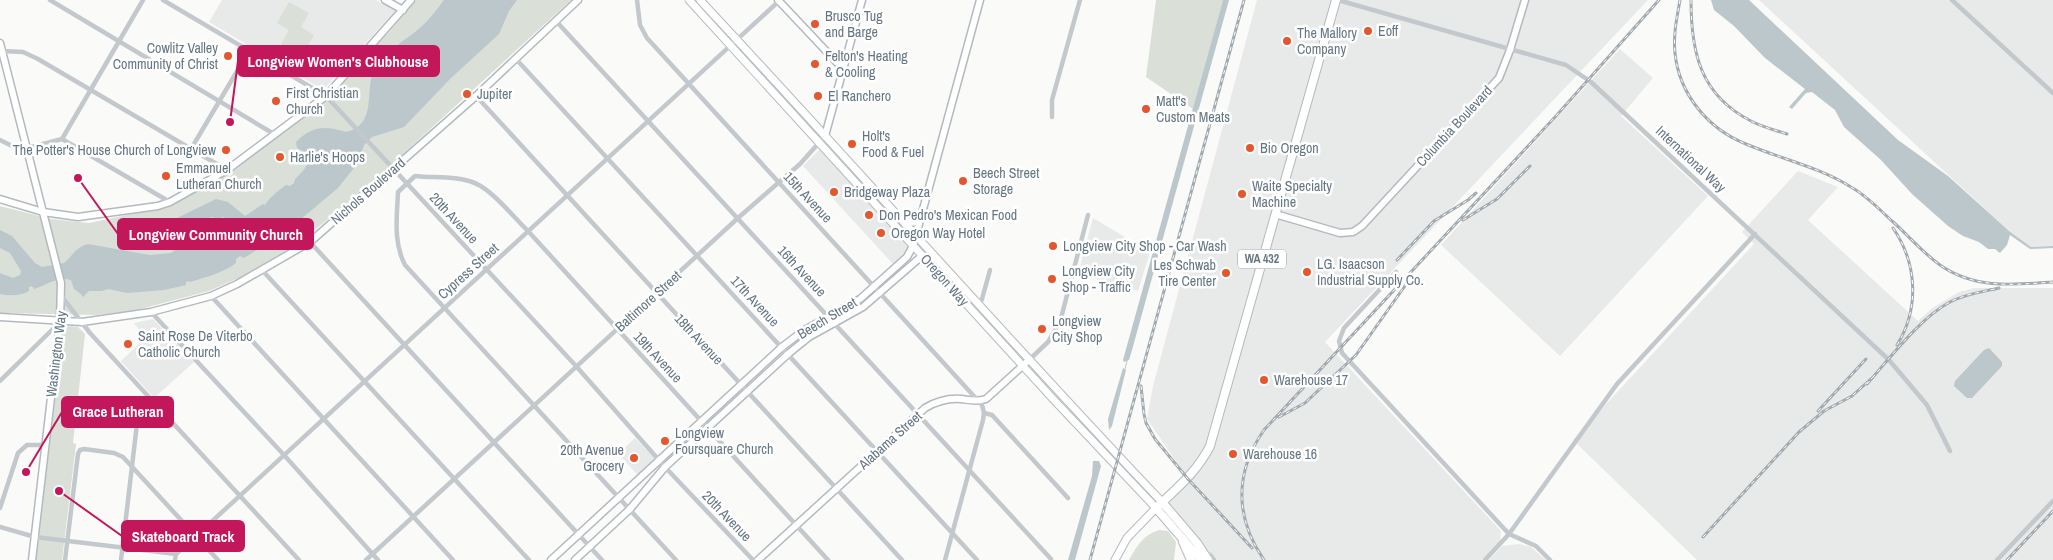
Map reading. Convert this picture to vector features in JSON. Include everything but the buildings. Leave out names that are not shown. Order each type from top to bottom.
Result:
[{"type":"highway","name":"WA 432","points":[[1159,505],[1194,472],[1210,446],[1274,214],[1337,0]]},
{"type":"highway","name":"Oregon Way","points":[[1159,505],[1178,533],[1200,560]]},
{"type":"highway","name":"Oregon Way","points":[[1159,505],[1197,543],[1209,558]]},
{"type":"highway","points":[[1178,533],[1191,560]]},
{"type":"main road","name":"Oregon Way","points":[[689,0],[1022,366],[1159,505]]},
{"type":"main road","name":"Oregon Way","points":[[700,0],[916,234],[1159,505]]},
{"type":"main road","points":[[905,222],[914,222],[921,218]]},
{"type":"main road","points":[[891,221],[897,222],[905,230],[916,234]]},
{"type":"main road","name":"WA 432","points":[[1116,560],[1127,538],[1159,505]]},
{"type":"street","points":[[50,0],[274,134]]},
{"type":"street","points":[[62,139],[143,0]]},
{"type":"street","name":"20th Avenue","points":[[163,0],[326,96],[576,366],[665,467],[753,560]]},
{"type":"street","points":[[385,0],[403,10]]},
{"type":"street","points":[[0,199],[43,212],[78,217],[158,206],[170,202],[227,170],[326,96],[411,0]]},
{"type":"street","name":"Nichols Boulevard","points":[[0,317],[82,322],[151,312],[211,296],[261,269],[310,242],[476,96],[578,0]]},
{"type":"street","name":"15th Avenue","points":[[637,0],[640,25],[648,38],[979,401],[984,413]]},
{"type":"street","points":[[778,0],[843,69]]},
{"type":"street","name":"Cypress Street","points":[[176,557],[196,536],[778,0]]},
{"type":"street","name":"Baltimore Street","points":[[366,560],[820,144],[826,136],[862,0]]},
{"type":"street","name":"Beech Street","points":[[551,560],[782,348],[803,331],[860,298],[907,257],[913,246],[921,218],[980,0]]},
{"type":"street","points":[[1052,117],[1052,100],[1080,0]]},
{"type":"street","name":"International Way","points":[[1337,0],[1566,65],[1576,70],[1755,234],[1898,369],[1927,405],[1950,452]]},
{"type":"street","name":"Columbia Boulevard","points":[[1274,214],[1340,233],[1353,232],[1365,222],[1499,78],[1510,50],[1524,0]]},
{"type":"street","points":[[1952,0],[2053,93]]},
{"type":"street","name":"16th Avenue","points":[[556,21],[1051,559]]},
{"type":"street","name":"Washington Way","points":[[0,43],[2,61],[55,256],[62,297],[32,560]]},
{"type":"street","points":[[2,51],[23,52],[38,59],[227,170]]},
{"type":"street","points":[[190,149],[249,51]]},
{"type":"street","name":"17th Avenue","points":[[516,59],[977,560]]},
{"type":"street","name":"18th Avenue","points":[[476,96],[902,560]]},
{"type":"street","points":[[0,140],[17,149],[62,139],[170,202]]},
{"type":"street","name":"19th Avenue","points":[[407,184],[415,176],[460,179],[476,183],[492,195],[528,231],[828,560]]},
{"type":"street","points":[[407,184],[398,192],[396,239],[401,257],[411,272],[535,404],[676,560]]},
{"type":"street","points":[[979,401],[992,395],[1048,342],[1060,322],[1088,216]]},
{"type":"street","points":[[1484,560],[1509,534],[1617,384],[1755,234]]},
{"type":"street","points":[[310,242],[602,560]]},
{"type":"street","points":[[908,269],[912,258],[913,246]]},
{"type":"street","name":"Beech Street","points":[[575,560],[630,509],[665,467],[788,354],[809,338],[864,307],[922,256]]},
{"type":"street","points":[[261,269],[529,560]]},
{"type":"street","points":[[979,305],[990,270]]},
{"type":"street","points":[[1396,272],[1344,328],[1339,341],[1339,348],[1509,534],[1536,546],[1550,560]]},
{"type":"street","points":[[211,296],[453,560]]},
{"type":"street","name":"Washington Way","points":[[62,297],[150,399],[299,560]]},
{"type":"street","points":[[151,312],[284,455],[378,560]]},
{"type":"street","points":[[0,381],[60,321]]},
{"type":"street","points":[[46,335],[53,336],[58,340]]},
{"type":"street","points":[[121,560],[139,410],[150,399]]},
{"type":"street","name":"Alabama Street","points":[[758,560],[925,408],[942,400],[979,401]]},
{"type":"street","points":[[945,560],[984,413],[992,415],[1068,498]]},
{"type":"street","points":[[0,508],[18,453],[27,445],[45,445]]},
{"type":"street","points":[[65,560],[78,454],[80,450],[84,449],[114,453],[123,458],[218,560]]},
{"type":"street","points":[[1997,560],[2053,501]]},
{"type":"street","points":[[0,527],[35,537],[176,557]]},
{"type":"street","points":[[1209,558],[1214,560]]},
{"type":"shaded area","points":[[222,0],[376,0],[395,11],[323,90],[209,22]]},
{"type":"shaded area","points":[[416,0],[571,0],[366,188],[300,242],[245,275],[209,291],[133,311],[96,315],[0,313],[0,206],[51,219],[89,223],[169,206],[222,177],[323,102],[390,31]]},
{"type":"shaded area","points":[[444,0],[517,0],[509,11],[499,34],[451,78],[404,127],[372,137],[364,145],[358,163],[338,188],[283,234],[244,258],[240,256],[236,259],[236,263],[226,269],[190,282],[188,281],[186,285],[164,290],[127,293],[108,289],[89,291],[83,297],[74,289],[71,280],[61,279],[34,289],[32,286],[29,287],[29,291],[19,295],[0,294],[0,273],[13,278],[20,275],[21,271],[10,253],[0,248],[0,230],[12,236],[35,263],[42,267],[64,263],[77,250],[88,244],[150,255],[171,253],[180,246],[180,239],[166,233],[140,236],[140,230],[144,223],[175,219],[216,199],[228,202],[245,216],[263,204],[265,205],[283,187],[294,183],[295,179],[307,165],[308,154],[297,148],[296,142],[302,136],[320,128],[346,132],[356,128],[362,122],[368,107],[373,72],[377,65],[382,58],[424,24]],"holes":[[[211,217],[218,219],[224,217],[228,223],[217,234],[199,238],[192,233],[195,225],[203,224]]]},
{"type":"shaded area","points":[[1156,0],[1223,0],[1193,109],[1146,77]]},
{"type":"shaded area","points":[[1223,0],[1229,0],[1132,350],[1129,360],[1124,362],[1123,360]]},
{"type":"shaded area","points":[[1257,0],[1648,0],[1325,342],[1501,531],[1500,542],[1482,560],[1215,560],[1162,502],[1188,479],[1147,419],[1153,386]]},
{"type":"shaded area","points":[[1711,0],[1749,0],[1898,140],[1948,176],[2009,231],[2031,247],[2053,246],[2053,248],[2030,249],[2010,235],[2007,245],[2000,253],[1995,249],[1988,249],[1979,242],[1963,236],[1948,226],[1912,194],[1881,160],[1844,127],[1835,110],[1812,92],[1806,93],[1792,109],[1789,107],[1805,89],[1765,58],[1734,26],[1714,10]]},
{"type":"shaded area","points":[[1759,0],[2053,0],[2053,246],[2031,247],[2009,231]]},
{"type":"shaded area","points":[[289,2],[309,13],[301,27],[314,35],[302,56],[281,44],[289,30],[277,23]]},
{"type":"shaded area","points":[[1620,49],[1653,78],[1621,116],[1708,196],[1560,356],[1441,245]]},
{"type":"shaded area","points":[[821,148],[909,245],[907,253],[894,265],[803,166]]},
{"type":"shaded area","points":[[1798,171],[1838,187],[1808,220],[1918,321],[1932,308],[1959,292],[1974,288],[2053,288],[2053,560],[1697,560],[1573,440],[1754,244],[1742,232]]},
{"type":"shaded area","points":[[1093,218],[1150,252],[1138,291],[1078,274]]},
{"type":"shaded area","points":[[153,319],[194,362],[154,398],[121,361],[145,338],[134,323]]},
{"type":"shaded area","points":[[68,326],[78,327],[85,334],[73,443],[76,444],[62,560],[36,560],[63,333]]},
{"type":"shaded area","points":[[1989,348],[2002,362],[2002,366],[1972,398],[1967,398],[1954,386],[1955,381],[1984,350]]},
{"type":"shaded area","points":[[1123,368],[1126,370],[1112,426],[1109,430],[1108,419]]},
{"type":"shaded area","points":[[635,438],[656,460],[639,476],[618,454]]},
{"type":"shaded area","points":[[1093,461],[1099,461],[1101,466],[1075,560],[1068,560],[1092,476]]},
{"type":"shaded area","points":[[1159,530],[1168,531],[1176,542],[1174,560],[1129,560],[1145,538]]},
{"type":"shaded area","points":[[1519,544],[1531,547],[1546,560],[1489,560],[1502,546]]},
{"type":"waterway","points":[[1125,369],[1127,361]]},
{"type":"railway","points":[[1090,560],[1244,0]]},
{"type":"railway","points":[[1264,560],[1254,544],[1248,528],[1243,512],[1242,495],[1247,463],[1254,446],[1264,430],[1556,116],[1659,0]]},
{"type":"railway","points":[[1680,0],[1676,26],[1675,53],[1682,82],[1698,108],[1719,129],[1746,144],[1826,174],[1857,191],[1878,207],[1927,255],[1953,273],[1980,282],[1994,284],[2053,282]]},
{"type":"railway","points":[[1691,0],[1693,37],[1702,70],[1710,85],[1720,98],[1734,110],[1755,123],[1787,134]]},
{"type":"railway","points":[[1463,220],[1497,199],[1530,166]]},
{"type":"railway","points":[[1397,260],[1434,221],[1476,193]]},
{"type":"railway","points":[[1893,228],[1907,256],[1913,286],[1909,316],[1897,345]]},
{"type":"railway","points":[[1279,417],[1305,403],[1356,355],[1407,283]]},
{"type":"railway","points":[[1867,384],[1906,339],[1939,309],[1962,297],[1999,288]]},
{"type":"railway","points":[[1818,411],[1866,359]]},
{"type":"railway","points":[[1703,537],[1799,432],[1824,411],[1852,396],[1872,378]]},
{"type":"railway","points":[[1141,386],[1146,423],[1155,439],[1188,479],[1252,548]]},
{"type":"railway","points":[[2007,560],[2053,511]]},
{"type":"place","name":"Brusco Tug and Barge","points":[[815,24]]},
{"type":"place","name":"Eoff","points":[[1368,31]]},
{"type":"place","name":"The Mallory Company","points":[[1287,41]]},
{"type":"place","name":"Cowlitz Valley Community of Christ","points":[[228,56]]},
{"type":"place","name":"Felton's Heating & Cooling","points":[[815,64]]},
{"type":"place","name":"Jupiter","points":[[467,94]]},
{"type":"place","name":"El Ranchero","points":[[818,96]]},
{"type":"place","name":"First Christian Church","points":[[276,101]]},
{"type":"place","name":"Matt's Custom Meats","points":[[1146,109]]},
{"type":"place","name":"Longview Women's Clubhouse","points":[[230,122]]},
{"type":"place","name":"Holt's Food & Fuel","points":[[852,144]]},
{"type":"place","name":"Bio Oregon","points":[[1250,148]]},
{"type":"place","name":"The Potter's House Church of Longview","points":[[226,150]]},
{"type":"place","name":"Harlie's Hoops","points":[[280,157]]},
{"type":"place","name":"Emmanuel Lutheran Church","points":[[166,176]]},
{"type":"place","name":"Longview Community Church","points":[[78,178]]},
{"type":"place","name":"Beech Street Storage","points":[[963,181]]},
{"type":"place","name":"Bridgeway Plaza","points":[[834,192]]},
{"type":"place","name":"Waite Specialty Machine","points":[[1242,194]]},
{"type":"place","name":"Don Pedro's Mexican Food","points":[[869,215]]},
{"type":"place","name":"Oregon Way Hotel","points":[[881,233]]},
{"type":"place","name":"Longview City Shop - Car Wash","points":[[1053,246]]},
{"type":"place","name":"LG. Isaacson Industrial Supply Co.","points":[[1307,272]]},
{"type":"place","name":"Les Schwab Tire Center","points":[[1226,273]]},
{"type":"place","name":"Longview City Shop - Traffic","points":[[1052,279]]},
{"type":"place","name":"Longview City Shop","points":[[1042,329]]},
{"type":"place","name":"Saint Rose De Viterbo Catholic Church","points":[[128,344]]},
{"type":"place","name":"Warehouse 17","points":[[1264,380]]},
{"type":"place","name":"Longview Foursquare Church","points":[[665,441]]},
{"type":"place","name":"Warehouse 16","points":[[1233,454]]},
{"type":"place","name":"20th Avenue Grocery","points":[[634,458]]},
{"type":"place","name":"Grace Lutheran","points":[[26,472]]},
{"type":"place","name":"Skateboard Track","points":[[59,491]]}]
